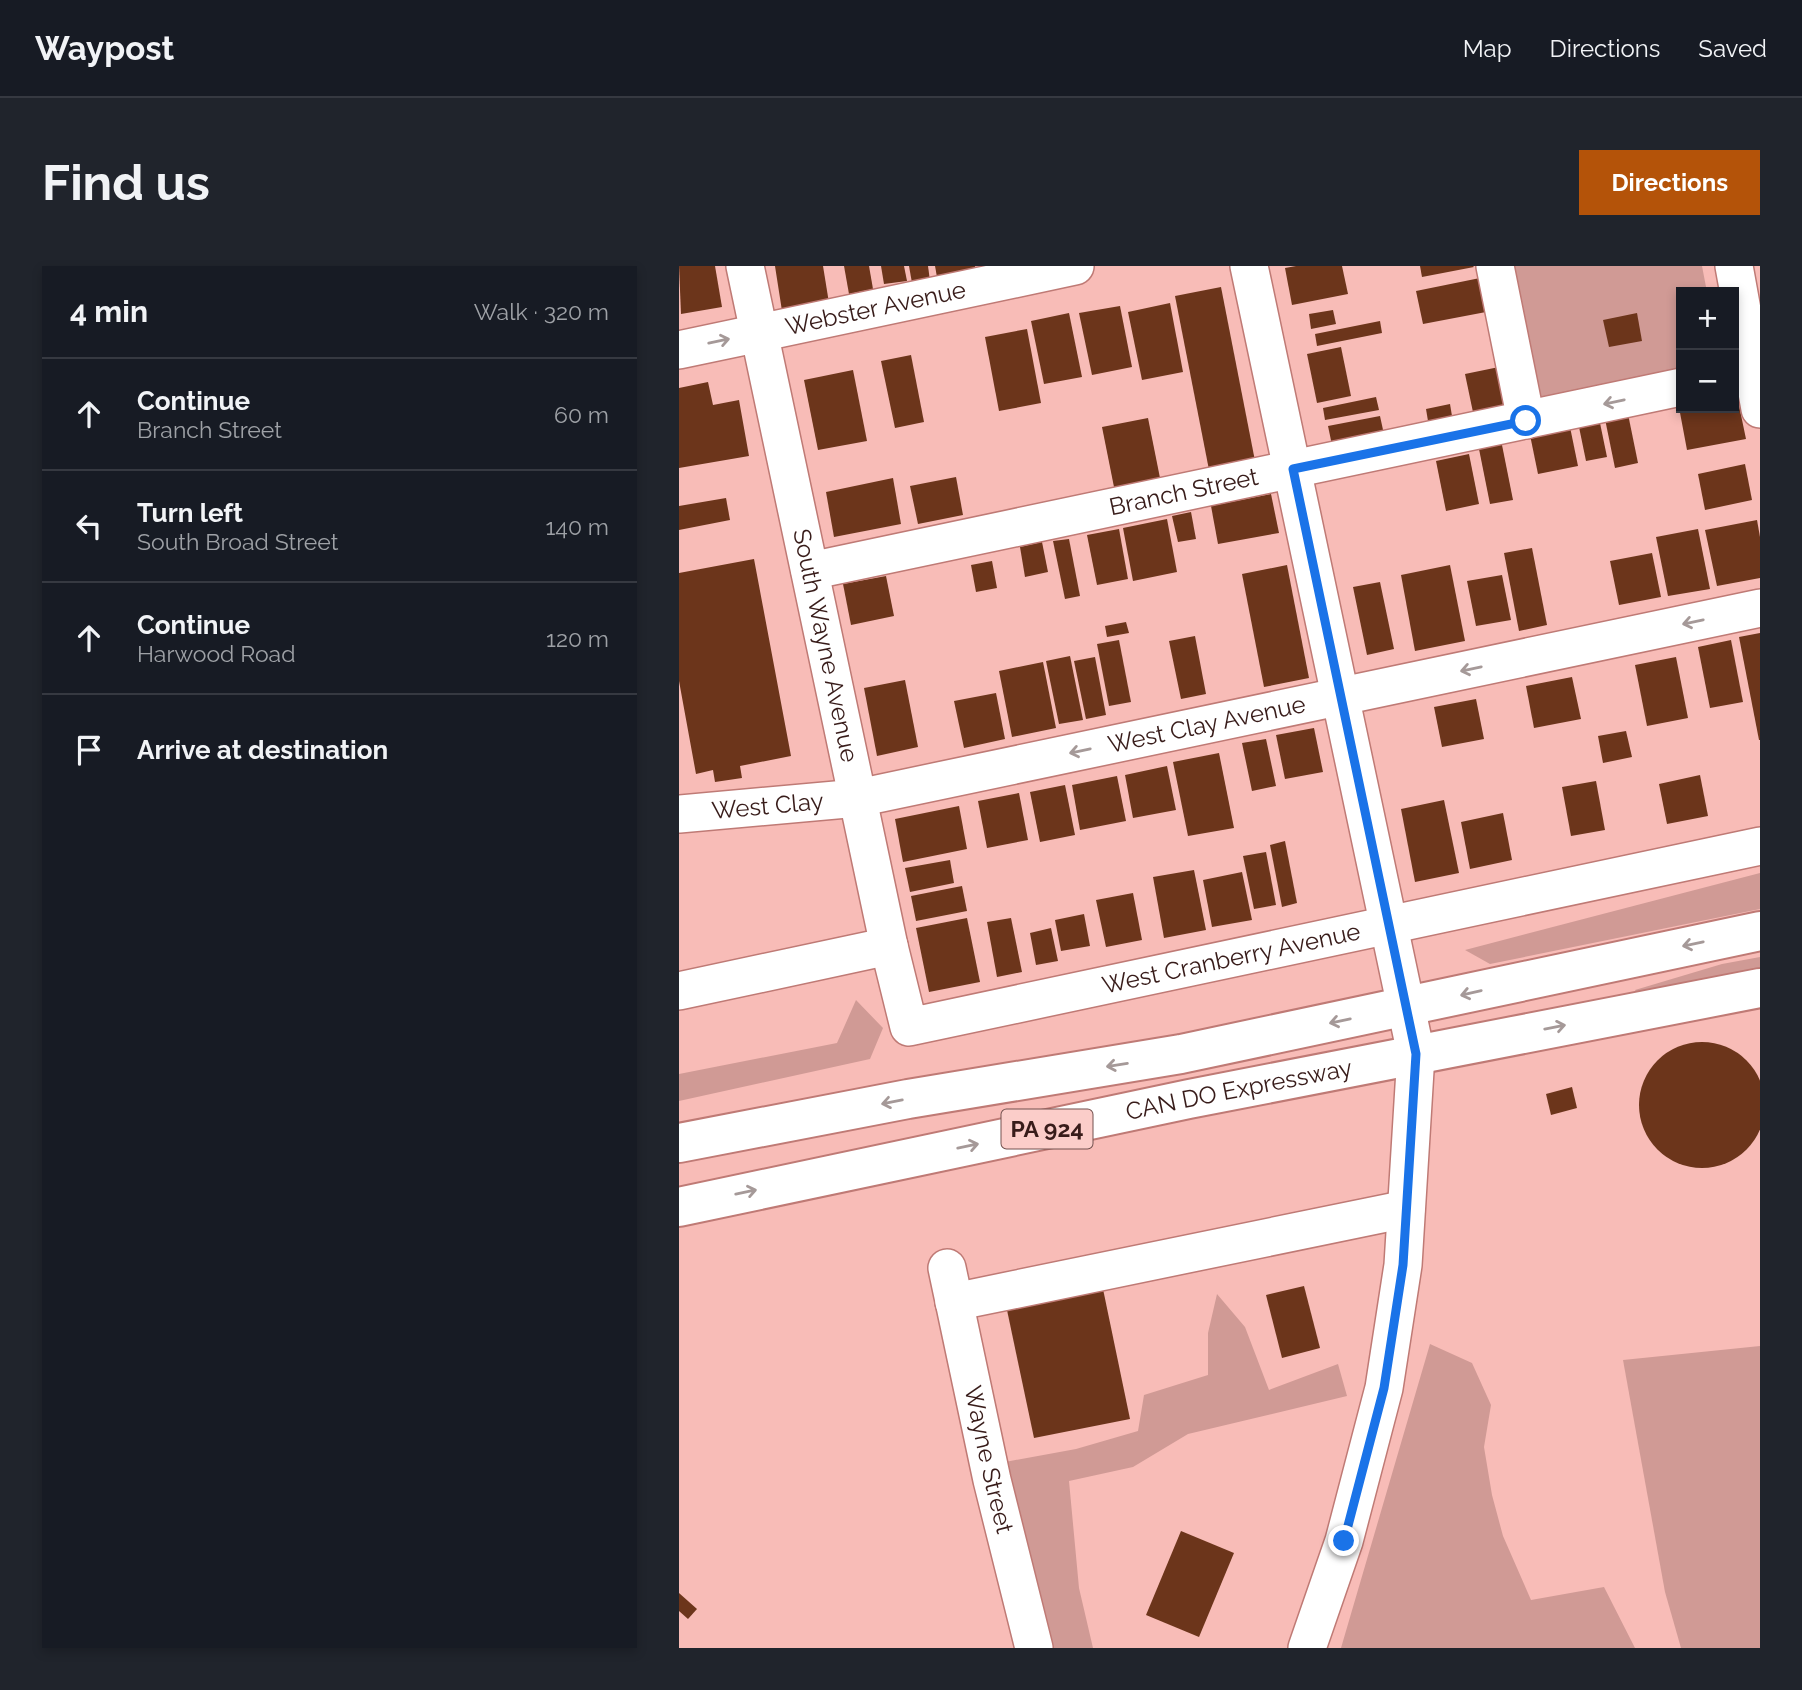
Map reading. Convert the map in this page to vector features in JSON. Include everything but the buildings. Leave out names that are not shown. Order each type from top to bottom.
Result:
[{"type":"main road","name":"CAN DO Expressway","points":[[679,1143],[908,1099],[1181,1054],[1760,931]]},
{"type":"main road","name":"CAN DO Expressway","points":[[679,1207],[1189,1099],[1760,988]]},
{"type":"street","name":"South Wayne Avenue","points":[[745,266],[889,946],[909,1027]]},
{"type":"street","name":"Webster Avenue","points":[[679,350],[1004,273],[1075,266]]},
{"type":"street","points":[[1249,266],[1416,1054],[1403,1265],[1384,1388],[1344,1541],[1307,1648]]},
{"type":"street","points":[[1495,266],[1526,421]]},
{"type":"street","points":[[1734,266],[1748,373],[1760,409]]},
{"type":"street","name":"Branch Street","points":[[810,571],[1676,388]]},
{"type":"street","name":"West Clay Avenue","points":[[858,798],[1760,608]]},
{"type":"street","name":"West Clay","points":[[679,814],[858,798]]},
{"type":"street","name":"West Cranberry Avenue","points":[[909,1027],[1760,846]]},
{"type":"street","points":[[679,991],[889,946]]},
{"type":"street","name":"Wayne Street","points":[[1034,1648],[992,1480],[951,1285],[1406,1209]]},
{"type":"shaded area","points":[[1505,266],[1702,266],[1706,287],[1676,287],[1676,378],[1533,407]]},
{"type":"shaded area","points":[[1760,873],[1760,909],[1490,964],[1465,950]]},
{"type":"shaded area","points":[[1760,957],[1760,971],[1638,996],[1635,990],[1722,964]]},
{"type":"shaded area","points":[[856,1000],[883,1028],[870,1059],[679,1101],[679,1074],[837,1043]]},
{"type":"shaded area","points":[[1217,1294],[1245,1327],[1269,1390],[1338,1364],[1347,1396],[1188,1434],[1133,1467],[1069,1481],[1079,1588],[1093,1648],[1052,1648],[1005,1462],[1076,1449],[1138,1431],[1144,1395],[1208,1375],[1208,1333]]},
{"type":"shaded area","points":[[1430,1344],[1472,1363],[1491,1405],[1484,1447],[1492,1495],[1503,1536],[1531,1600],[1604,1587],[1635,1648],[1341,1648]]},
{"type":"shaded area","points":[[1760,1346],[1760,1648],[1681,1648],[1665,1592],[1623,1360]]},
{"type":"route","points":[[1344,1541],[1384,1388],[1403,1265],[1416,1054],[1293,469],[1526,421]]}]
